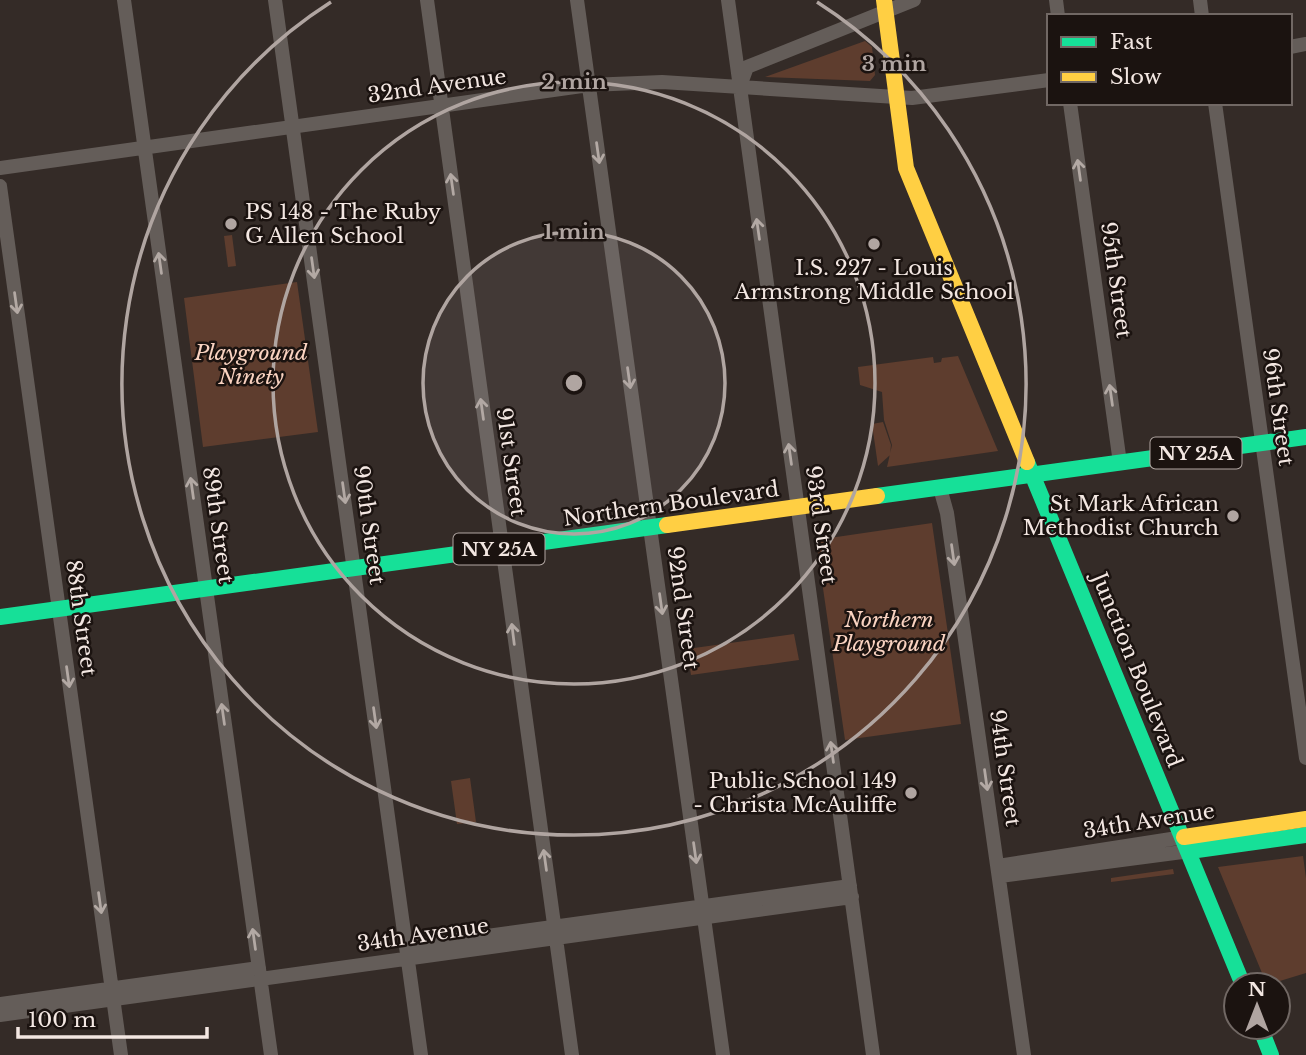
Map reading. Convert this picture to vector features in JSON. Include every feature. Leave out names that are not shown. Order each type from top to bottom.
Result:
[{"type":"main road","points":[[885,7],[897,96]]},
{"type":"main road","name":"Junction Boulevard","points":[[897,96],[906,168],[1035,475],[1237,971]]},
{"type":"main road","name":"Northern Boulevard","points":[[0,617],[1306,437]]},
{"type":"main road","name":"34th Avenue","points":[[1187,844],[1306,819]]},
{"type":"main road","name":"34th Avenue","points":[[1187,844],[1306,835]]},
{"type":"street","name":"89th Street","points":[[124,0],[271,1055]]},
{"type":"street","name":"90th Street","points":[[275,0],[421,1055]]},
{"type":"street","name":"91st Street","points":[[427,0],[572,1055]]},
{"type":"street","name":"92nd Street","points":[[577,0],[723,1055]]},
{"type":"street","name":"93rd Street","points":[[727,0],[873,1055]]},
{"type":"street","points":[[739,87],[747,67],[885,7],[914,0]]},
{"type":"street","name":"32nd Avenue","points":[[0,168],[589,85],[650,81],[912,98],[1047,80]]},
{"type":"street","name":"95th Street","points":[[1070,105],[1120,463]]},
{"type":"street","name":"96th Street","points":[[1215,105],[1306,758]]},
{"type":"street","name":"88th Street","points":[[0,186],[121,1055]]},
{"type":"street","name":"94th Street","points":[[940,488],[947,513],[1024,1055]]},
{"type":"street","name":"34th Avenue","points":[[999,871],[1187,844]]},
{"type":"street","name":"34th Avenue","points":[[0,1004],[112,993],[851,892]]},
{"type":"street","name":"34th Avenue","points":[[0,1015],[112,993]]},
{"type":"green space","points":[[865,41],[872,47],[875,75],[870,81],[765,77]]},
{"type":"green space","points":[[232,235],[236,266],[228,267],[224,236]]},
{"type":"green space","name":"Playground Ninety","points":[[297,282],[318,432],[203,447],[184,298]]},
{"type":"green space","points":[[958,356],[998,451],[887,467],[892,445],[884,420],[882,392],[860,385],[858,367],[933,357],[934,363],[941,362],[942,358]]},
{"type":"green space","points":[[883,422],[891,445],[890,455],[878,466],[872,424]]},
{"type":"green space","name":"Northern Playground","points":[[932,523],[961,724],[845,740],[816,540]]},
{"type":"green space","points":[[794,634],[799,660],[691,675],[687,649]]},
{"type":"green space","points":[[470,778],[476,822],[457,824],[451,781]]},
{"type":"green space","points":[[1303,856],[1306,878],[1306,973],[1292,977],[1292,971],[1261,971],[1218,867]]},
{"type":"green space","points":[[1173,869],[1174,874],[1111,882],[1111,878]]},
{"type":"traffic: fast","points":[[877,496],[1306,437]]},
{"type":"traffic: fast","points":[[1027,462],[1237,971]]},
{"type":"traffic: fast","points":[[0,617],[667,525]]},
{"type":"traffic: fast","points":[[1190,851],[1306,835]]},
{"type":"traffic: fast","points":[[1266,1041],[1271,1055]]},
{"type":"traffic: slow","points":[[884,0],[906,168],[1027,462]]},
{"type":"traffic: slow","points":[[667,525],[877,496]]},
{"type":"traffic: slow","points":[[1184,837],[1306,819]]},
{"type":"place","name":"PS 148 - The Ruby G Allen School","points":[[231,224]]},
{"type":"place","name":"I.S. 227 - Louis Armstrong Middle School","points":[[874,244]]},
{"type":"place","name":"St Mark African Methodist Church","points":[[1233,516]]},
{"type":"place","name":"Public School 149 - Christa McAuliffe","points":[[911,793]]}]
